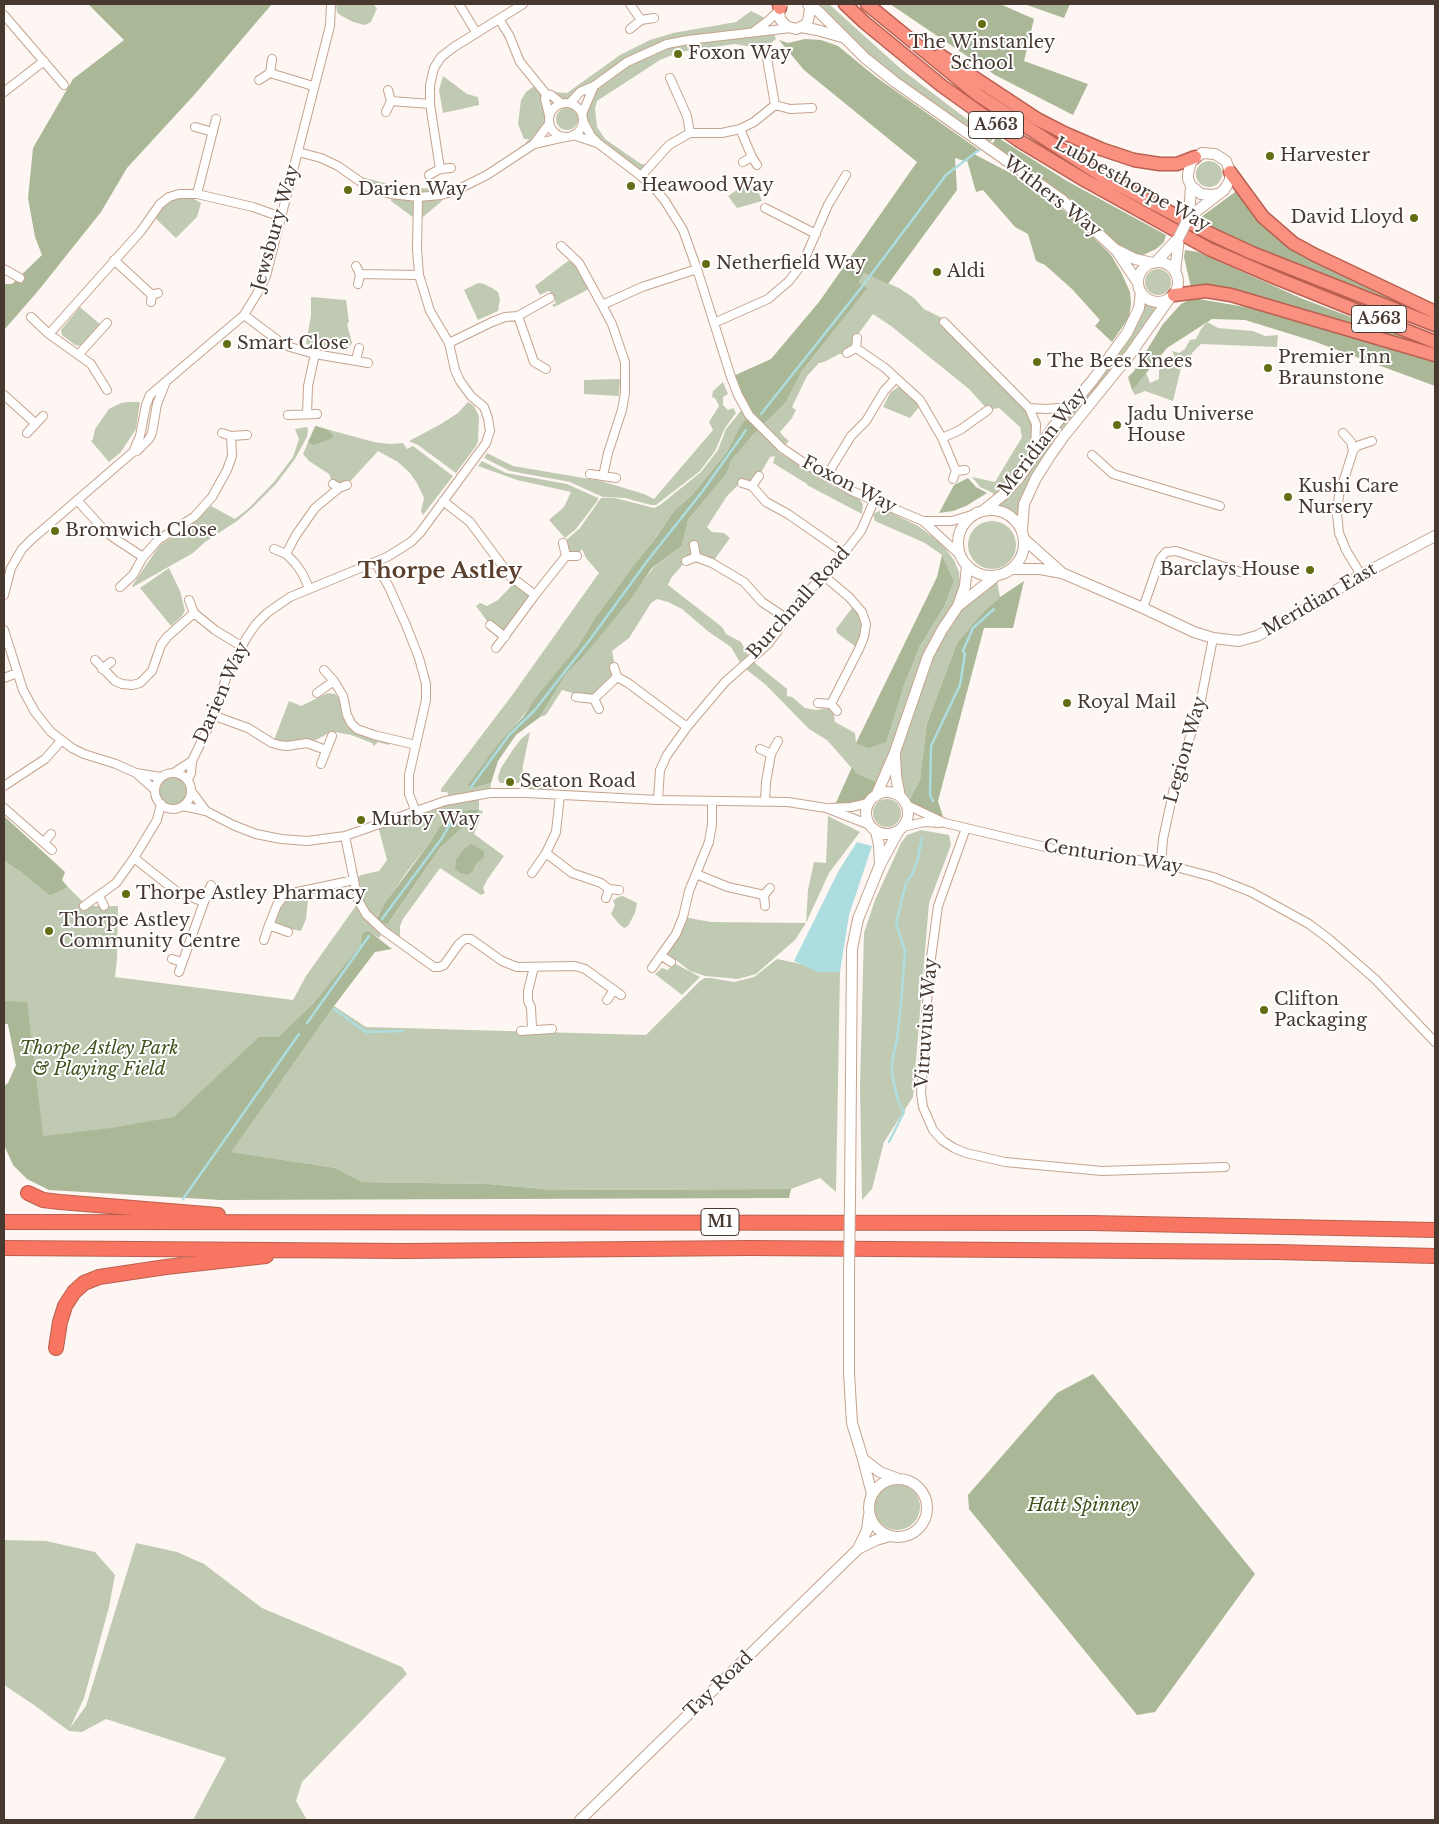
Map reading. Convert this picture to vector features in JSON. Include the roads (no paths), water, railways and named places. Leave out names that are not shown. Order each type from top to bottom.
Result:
[{"type":"highway","name":"Lubbesthorpe Way","points":[[845,4],[915,64],[982,115],[1037,152],[1112,196],[1231,259],[1435,342]]},
{"type":"highway","name":"Lubbesthorpe Way","points":[[868,4],[978,95],[1032,132],[1113,182],[1210,234],[1252,253],[1435,325]]},
{"type":"highway","points":[[868,4],[990,90],[1037,119],[1082,142],[1120,156],[1149,162],[1177,164],[1195,157]]},
{"type":"highway","points":[[1230,172],[1263,217],[1293,243],[1435,312]]},
{"type":"highway","points":[[1171,297],[1206,291],[1232,294],[1435,355]]},
{"type":"highway","points":[[28,1193],[43,1200],[189,1212],[282,1223]]},
{"type":"highway","name":"M1","points":[[4,1222],[1091,1223],[1435,1230]]},
{"type":"highway","name":"M1","points":[[4,1248],[311,1250],[750,1248],[1277,1252],[1435,1256]]},
{"type":"highway","points":[[56,1348],[60,1322],[65,1306],[74,1292],[84,1283],[100,1277],[311,1250]]},
{"type":"street","name":"Jewsbury Way","points":[[133,452],[140,436],[147,400],[160,385],[165,384],[244,315],[257,296],[266,276],[330,26],[331,4]]},
{"type":"street","points":[[458,4],[476,32]]},
{"type":"street","points":[[440,169],[430,104],[430,85],[434,68],[441,57],[476,32],[523,4]]},
{"type":"street","points":[[630,4],[641,20]]},
{"type":"street","points":[[780,6],[780,19],[782,23],[796,28],[808,20],[810,15],[808,4]]},
{"type":"street","name":"Withers Way","points":[[808,4],[818,11],[865,58],[895,82],[1061,199],[1116,250],[1140,288]]},
{"type":"street","name":"Withers Way","points":[[752,32],[768,21],[780,6]]},
{"type":"street","points":[[4,15],[64,85]]},
{"type":"street","points":[[630,29],[641,20],[654,18]]},
{"type":"street","points":[[499,20],[509,35],[520,62],[546,94],[551,95],[561,103]]},
{"type":"street","name":"Withers Way","points":[[570,103],[580,92],[594,86],[627,62],[667,44],[796,28],[817,30],[843,37]]},
{"type":"street","points":[[767,58],[776,105]]},
{"type":"street","points":[[260,80],[270,73],[272,60]]},
{"type":"street","points":[[4,92],[44,61]]},
{"type":"street","points":[[270,73],[314,86]]},
{"type":"street","points":[[670,78],[687,116],[690,133]]},
{"type":"street","points":[[298,152],[321,158],[368,186],[391,194],[418,197],[441,195],[468,186],[534,144],[569,136],[580,130],[594,86]]},
{"type":"street","points":[[386,112],[391,101],[388,90]]},
{"type":"street","points":[[546,94],[549,124],[555,133],[569,136]]},
{"type":"street","points":[[391,101],[430,104]]},
{"type":"street","points":[[549,115],[561,103],[570,103],[575,105],[583,117]]},
{"type":"street","points":[[776,105],[790,109],[812,108]]},
{"type":"street","points":[[641,176],[669,145],[690,133],[722,133],[740,129],[754,122],[776,105]]},
{"type":"street","name":"Foxon Way","points":[[583,117],[591,136],[598,144],[641,176],[656,190],[673,214],[688,241],[738,395],[749,416],[782,448],[826,477],[874,501],[922,521],[960,555]]},
{"type":"street","points":[[197,194],[216,119]]},
{"type":"street","points":[[534,144],[549,124]]},
{"type":"street","points":[[196,127],[213,132]]},
{"type":"street","points":[[740,129],[757,165]]},
{"type":"street","name":"Foxon Way","points":[[569,136],[598,144]]},
{"type":"street","points":[[1177,242],[1175,272],[1178,283],[1171,297],[1156,302],[1147,299],[1140,288],[1140,272],[1177,242],[1191,214],[1191,186],[1188,174],[1191,162],[1202,153],[1215,154],[1226,161],[1230,172],[1227,185],[1191,214]]},
{"type":"street","points":[[743,162],[752,157]]},
{"type":"street","points":[[429,175],[440,169],[451,168]]},
{"type":"street","points":[[714,323],[757,305],[778,292],[797,272],[828,205],[846,175]]},
{"type":"street","points":[[1191,186],[1196,191],[1207,195],[1218,194]]},
{"type":"street","points":[[49,334],[148,223],[160,204],[169,197],[179,194],[197,194],[253,207],[281,217]]},
{"type":"street","name":"Darien Way","points":[[188,780],[192,761],[206,733],[220,691],[241,646],[256,624],[267,613],[290,597],[375,562],[411,542],[420,533],[486,443],[490,431],[484,407],[466,389],[455,370],[449,342],[430,311],[419,275],[417,248],[418,197]]},
{"type":"street","points":[[765,208],[816,234]]},
{"type":"street","points":[[561,246],[579,263],[602,305],[625,362],[626,378],[622,410],[608,453],[603,476]]},
{"type":"street","name":"Withers Way","points":[[1116,250],[1135,259],[1154,262]]},
{"type":"street","points":[[114,260],[154,297]]},
{"type":"street","points":[[1154,262],[1167,264],[1175,272]]},
{"type":"street","points":[[356,266],[360,274],[358,284]]},
{"type":"street","points":[[4,268],[20,278]]},
{"type":"street","points":[[602,305],[642,287],[697,269]]},
{"type":"street","points":[[360,274],[419,275]]},
{"type":"street","name":"Meridian Way","points":[[979,513],[1004,494],[1019,478],[1035,453],[1128,334],[1139,308],[1140,288]]},
{"type":"street","name":"Meridian Way","points":[[1023,534],[1024,504],[1036,478],[1050,456],[1131,353],[1171,297]]},
{"type":"street","points":[[449,342],[505,317],[518,316],[550,298]]},
{"type":"street","points":[[244,315],[280,342],[315,354],[368,363]]},
{"type":"street","points":[[518,316],[534,362],[546,369]]},
{"type":"street","points":[[30,317],[49,334],[91,364],[107,390]]},
{"type":"street","points":[[944,322],[1030,408],[1036,424],[1035,453]]},
{"type":"street","points":[[79,354],[107,323]]},
{"type":"street","points":[[847,353],[856,348],[858,338]]},
{"type":"street","points":[[356,360],[359,348]]},
{"type":"street","points":[[856,348],[896,378],[920,400],[942,438],[956,470],[953,479]]},
{"type":"street","points":[[307,414],[308,386],[315,354]]},
{"type":"street","points":[[826,477],[851,436],[866,421],[884,391],[896,378]]},
{"type":"street","name":"Jewsbury Way","points":[[4,595],[8,566],[22,549],[133,452],[144,445],[152,433],[157,404],[165,384]]},
{"type":"street","points":[[5,398],[35,423]]},
{"type":"street","points":[[1030,408],[1070,407]]},
{"type":"street","points":[[942,438],[964,427],[988,410]]},
{"type":"street","points":[[288,416],[317,414]]},
{"type":"street","points":[[27,433],[42,416]]},
{"type":"street","points":[[222,432],[231,436],[247,434]]},
{"type":"street","points":[[1343,433],[1351,442],[1353,452]]},
{"type":"street","points":[[120,587],[133,575],[143,557],[158,540],[194,516],[212,497],[227,470],[232,456],[231,436]]},
{"type":"street","points":[[1361,575],[1346,550],[1339,533],[1337,514],[1339,495],[1353,452],[1357,446],[1372,441]]},
{"type":"street","points":[[1092,455],[1113,474],[1220,506]]},
{"type":"street","points":[[956,470],[965,470]]},
{"type":"street","points":[[590,474],[616,478]]},
{"type":"street","points":[[752,486],[759,476]]},
{"type":"street","points":[[742,483],[752,486],[766,502],[788,514],[844,553]]},
{"type":"street","points":[[286,554],[296,535],[315,508],[340,486]]},
{"type":"street","points":[[77,500],[104,530],[143,557]]},
{"type":"street","points":[[443,501],[470,522],[497,562],[510,576],[535,595]]},
{"type":"street","name":"Burchnall Road","points":[[658,800],[660,770],[667,755],[687,727],[724,682],[768,644],[805,594],[844,553],[861,531],[874,501]]},
{"type":"street","points":[[958,606],[996,576],[1012,569],[1022,555],[1023,534],[1014,519],[996,510],[979,513],[968,520],[962,528],[958,546],[960,555],[967,566],[984,576],[996,576]]},
{"type":"street","name":"Foxon Way","points":[[922,521],[952,521],[979,513]]},
{"type":"street","name":"Meridian East","points":[[1023,534],[1062,573]]},
{"type":"street","name":"Meridian East","points":[[1012,569],[1040,569],[1062,573],[1194,632],[1213,638],[1239,640],[1256,636],[1284,622],[1361,575],[1433,540]]},
{"type":"street","points":[[563,543],[566,556]]},
{"type":"street","points":[[694,545],[696,556]]},
{"type":"street","points":[[274,549],[286,554],[295,562],[309,588]]},
{"type":"street","points":[[1143,608],[1160,560],[1166,552],[1176,551],[1240,572]]},
{"type":"street","points":[[496,648],[566,556]]},
{"type":"street","points":[[566,556],[577,556]]},
{"type":"street","points":[[686,561],[696,556]]},
{"type":"street","points":[[696,556],[740,579],[762,602],[786,618]]},
{"type":"street","points":[[375,562],[389,587],[423,670],[426,684],[426,700],[409,775],[410,794],[416,812]]},
{"type":"street","points":[[880,865],[879,845],[867,818],[866,810],[895,752],[928,656],[958,606],[965,586],[967,566]]},
{"type":"street","points":[[824,576],[862,612],[866,624],[864,637],[831,704]]},
{"type":"street","points":[[189,600],[194,613],[215,630],[241,646]]},
{"type":"street","points":[[95,660],[114,681],[132,685],[140,682],[152,671],[167,637],[194,613]]},
{"type":"street","points":[[490,625],[505,636]]},
{"type":"street","points":[[4,630],[23,690],[43,724],[61,741],[84,754],[116,764],[136,773],[161,777],[175,772],[188,780],[192,792],[206,811]]},
{"type":"street","name":"Legion Way","points":[[1161,863],[1163,839],[1174,788],[1200,705],[1213,638]]},
{"type":"street","points":[[102,669],[111,662]]},
{"type":"street","points":[[614,667],[617,677],[628,683],[687,727]]},
{"type":"street","points":[[324,670],[334,680],[342,696],[347,715],[357,729],[416,745]]},
{"type":"street","points":[[4,678],[17,673]]},
{"type":"street","points":[[576,698],[594,699],[617,677]]},
{"type":"street","points":[[317,693],[334,680]]},
{"type":"street","points":[[594,699],[599,709]]},
{"type":"street","points":[[818,703],[831,704],[837,711]]},
{"type":"street","points":[[212,715],[248,728],[272,743],[287,746],[306,743],[326,750]]},
{"type":"street","points":[[321,764],[332,736]]},
{"type":"street","points":[[4,786],[45,759],[61,741]]},
{"type":"street","points":[[764,801],[771,754],[778,741]]},
{"type":"street","points":[[760,749],[771,754]]},
{"type":"street","points":[[895,752],[896,776],[900,797]]},
{"type":"street","name":"Darien Way","points":[[175,772],[192,761]]},
{"type":"street","points":[[136,773],[154,789],[161,804],[172,809]]},
{"type":"street","points":[[154,789],[161,777]]},
{"type":"street","points":[[183,806],[188,801],[192,792]]},
{"type":"street","points":[[157,820],[172,809],[183,806],[206,811],[243,830],[268,837],[307,840],[345,836],[451,800],[490,793],[526,792],[658,800],[764,801],[809,804],[826,808],[883,834],[892,834],[901,829]]},
{"type":"street","points":[[826,808],[851,807],[884,792],[900,797],[907,805],[908,817],[880,865],[858,919],[852,949],[850,1404],[852,1423],[872,1494]]},
{"type":"street","points":[[532,873],[546,853],[556,832],[560,795]]},
{"type":"street","points":[[652,968],[676,934],[683,918],[689,891],[709,842],[712,824],[712,802]]},
{"type":"street","points":[[84,906],[116,883],[157,820],[161,804]]},
{"type":"street","name":"Centurion Way","points":[[907,805],[945,823]]},
{"type":"street","points":[[4,808],[52,850]]},
{"type":"street","name":"Centurion Way","points":[[901,829],[924,822],[945,823],[1058,850],[1161,863],[1214,877],[1251,892],[1309,924],[1364,968],[1435,1042]]},
{"type":"street","name":"Vitruvius Way","points":[[966,828],[938,906],[929,973],[922,1051],[921,1093],[923,1107],[933,1130],[943,1141],[954,1148],[966,1153],[1005,1162],[1102,1171],[1225,1167]]},
{"type":"street","points":[[44,842],[51,834]]},
{"type":"street","points":[[345,836],[358,900],[372,921],[434,967],[444,965],[459,944],[465,939],[471,939],[509,964],[517,967],[575,966],[585,969],[617,992],[607,1000]]},
{"type":"street","points":[[546,853],[572,873],[601,883],[609,889],[619,890]]},
{"type":"street","points":[[134,858],[176,890],[204,902]]},
{"type":"street","points":[[696,874],[728,887],[764,895]]},
{"type":"street","points":[[264,940],[277,905],[288,894],[354,880]]},
{"type":"street","points":[[179,972],[211,885]]},
{"type":"street","points":[[764,895],[770,888]]},
{"type":"street","points":[[606,898],[609,889]]},
{"type":"street","points":[[764,895],[766,906]]},
{"type":"street","points":[[99,896],[104,906]]},
{"type":"street","points":[[269,925],[288,932]]},
{"type":"street","points":[[662,956],[671,962]]},
{"type":"street","points":[[172,959],[182,962]]},
{"type":"street","points":[[532,1029],[528,991],[534,967]]},
{"type":"street","points":[[521,1031],[552,1029]]},
{"type":"street","points":[[863,1459],[880,1472],[908,1480],[918,1486],[924,1496],[927,1507],[926,1516],[922,1524],[908,1535],[899,1537],[881,1532],[874,1525],[869,1515],[868,1504],[872,1494],[882,1483],[897,1478]]},
{"type":"street","name":"Tay Road","points":[[858,1549],[866,1530],[869,1515]]},
{"type":"street","name":"Tay Road","points":[[580,1820],[858,1549],[876,1540],[890,1536]]},
{"type":"water","points":[[857,842],[872,846],[849,915],[840,972],[818,972],[794,961],[839,870]]},
{"type":"waterway","points":[[761,414],[861,288],[946,175],[979,150]]},
{"type":"waterway","points":[[471,787],[509,735],[534,711],[589,641],[648,560],[702,492],[746,430]]},
{"type":"waterway","points":[[933,801],[930,795],[931,746],[960,685],[965,654],[963,651],[973,628],[994,609]]},
{"type":"waterway","points":[[382,919],[442,838],[457,812]]},
{"type":"waterway","points":[[889,1142],[904,1112],[898,1101],[892,1074],[892,1062],[901,1004],[905,951],[896,923],[906,883],[912,875],[917,862],[922,838]]},
{"type":"waterway","points":[[307,1023],[369,936]]},
{"type":"waterway","points":[[334,1009],[366,1032],[403,1031]]},
{"type":"waterway","points":[[183,1199],[299,1034]]},
{"type":"place","name":"The Winstanley School","points":[[982,24]]},
{"type":"place","name":"Foxon Way","points":[[678,54]]},
{"type":"place","name":"Harvester","points":[[1270,156]]},
{"type":"place","name":"Heawood Way","points":[[631,186]]},
{"type":"place","name":"Darien Way","points":[[348,190]]},
{"type":"place","name":"David Lloyd","points":[[1414,218]]},
{"type":"place","name":"Netherfield Way","points":[[706,264]]},
{"type":"place","name":"Aldi","points":[[937,272]]},
{"type":"place","name":"Smart Close","points":[[227,344]]},
{"type":"place","name":"The Bees Knees","points":[[1037,362]]},
{"type":"place","name":"Premier Inn Braunstone","points":[[1268,368]]},
{"type":"place","name":"Jadu Universe House","points":[[1117,425]]},
{"type":"place","name":"Kushi Care Nursery","points":[[1288,497]]},
{"type":"place","name":"Bromwich Close","points":[[55,531]]},
{"type":"place","name":"Barclays House","points":[[1310,570]]},
{"type":"place","name":"Royal Mail","points":[[1067,703]]},
{"type":"place","name":"Seaton Road","points":[[510,782]]},
{"type":"place","name":"Murby Way","points":[[361,820]]},
{"type":"place","name":"Thorpe Astley Pharmacy","points":[[126,894]]},
{"type":"place","name":"Thorpe Astley Community Centre","points":[[49,931]]},
{"type":"place","name":"Clifton Packaging","points":[[1264,1010]]},
{"type":"district","name":"Thorpe Astley","points":[[440,572]]},
{"type":"park label","name":"Thorpe Astley Park & Playing Field","points":[[99,1059]]},
{"type":"park label","name":"Hatt Spinney","points":[[1083,1506]]}]
